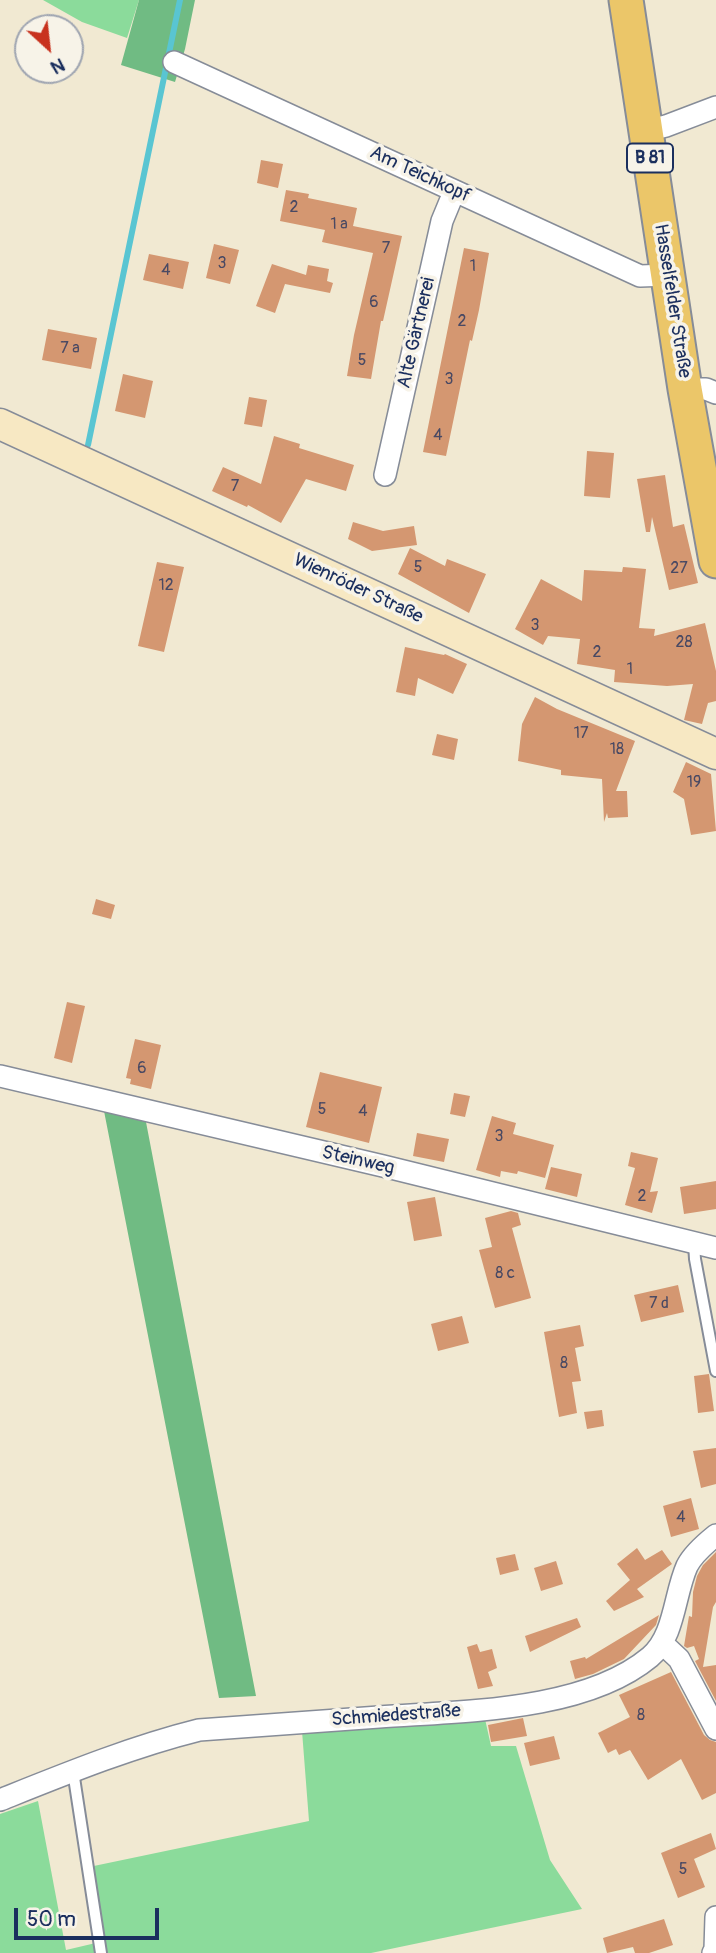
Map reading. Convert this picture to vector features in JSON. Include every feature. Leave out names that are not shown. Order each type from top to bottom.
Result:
[{"type":"main road","name":"Hasselfelder Straße","points":[[626,0],[668,275],[701,391],[716,561]]},
{"type":"main road","name":"Wienröder Straße","points":[[0,424],[716,754]]},
{"type":"street","name":"Am Teichkopf","points":[[174,62],[640,276],[668,275]]},
{"type":"street","points":[[645,131],[666,127],[716,107]]},
{"type":"street","name":"Alte Gärtnerei","points":[[384,475],[442,221],[454,191]]},
{"type":"street","name":"Steinweg","points":[[0,1076],[716,1248]]},
{"type":"street","points":[[715,1726],[679,1659],[663,1644],[688,1563],[716,1535]]},
{"type":"street","name":"Schmiedestraße","points":[[0,1800],[73,1771],[167,1738],[199,1730],[489,1709],[539,1702],[611,1681],[633,1670],[663,1644]]},
{"type":"street","points":[[714,1952],[716,1917]]},
{"type":"lane","points":[[694,1243],[716,1371]]},
{"type":"lane","points":[[73,1771],[102,1953]]},
{"type":"green space","points":[[43,0],[139,0],[127,38],[84,23],[84,14],[68,14]]},
{"type":"green space","points":[[139,0],[195,0],[175,82],[121,65]]},
{"type":"green space","points":[[104,1111],[146,1122],[256,1696],[219,1698]]},
{"type":"green space","points":[[485,1719],[491,1746],[516,1746],[550,1860],[582,1909],[371,1953],[0,1953],[0,1814],[38,1801],[66,1950],[100,1942],[89,1867],[309,1821],[302,1731]]},
{"type":"building","points":[[261,160],[283,164],[278,188],[257,183]]},
{"type":"building","points":[[286,190],[309,194],[308,198],[357,208],[353,226],[402,236],[381,321],[371,379],[347,376],[373,253],[322,242],[325,230],[280,221]]},
{"type":"building","points":[[214,244],[239,250],[230,284],[206,278]]},
{"type":"building","points":[[464,248],[489,253],[446,456],[423,452]]},
{"type":"building","points":[[149,254],[189,262],[183,289],[143,280]]},
{"type":"building","points":[[272,264],[306,275],[308,265],[329,269],[327,281],[333,283],[330,293],[285,284],[275,313],[256,306]]},
{"type":"building","points":[[48,329],[97,338],[91,369],[42,360]]},
{"type":"building","points":[[123,374],[153,381],[145,418],[115,411]]},
{"type":"building","points":[[249,397],[267,400],[262,427],[244,424]]},
{"type":"building","points":[[274,436],[300,444],[299,448],[354,465],[346,491],[306,479],[281,523],[248,505],[247,507],[212,491],[223,467],[261,484]]},
{"type":"building","points":[[587,451],[614,453],[610,498],[584,496]]},
{"type":"building","points":[[665,475],[673,527],[684,524],[698,583],[669,590],[652,517],[650,532],[646,532],[637,479]]},
{"type":"building","points":[[353,522],[383,531],[414,526],[417,545],[372,551],[348,539]]},
{"type":"building","points":[[410,548],[445,566],[447,559],[486,574],[469,613],[398,574]]},
{"type":"building","points":[[157,562],[184,567],[164,652],[138,646]]},
{"type":"building","points":[[623,567],[646,569],[639,628],[655,629],[654,636],[705,623],[716,671],[716,701],[708,703],[702,724],[684,720],[693,684],[667,686],[614,682],[615,670],[577,664],[580,639],[548,636],[543,645],[515,629],[541,579],[582,601],[584,570],[622,572]]},
{"type":"building","points":[[405,647],[445,654],[467,664],[453,694],[418,678],[415,696],[396,692]]},
{"type":"building","points":[[535,697],[557,709],[635,741],[616,791],[627,791],[628,817],[608,818],[607,813],[604,822],[602,779],[561,775],[561,770],[518,761],[522,724]]},
{"type":"building","points":[[437,734],[458,739],[454,760],[432,755]]},
{"type":"building","points":[[686,762],[711,774],[716,831],[691,835],[684,799],[673,792]]},
{"type":"building","points":[[96,899],[115,905],[111,919],[92,914]]},
{"type":"building","points":[[67,1002],[85,1006],[72,1063],[54,1058]]},
{"type":"building","points":[[135,1039],[161,1045],[151,1089],[130,1084],[131,1079],[126,1078]]},
{"type":"building","points":[[320,1072],[382,1087],[369,1143],[306,1127]]},
{"type":"building","points":[[454,1093],[470,1096],[465,1117],[450,1114]]},
{"type":"building","points":[[492,1116],[516,1123],[513,1134],[554,1145],[545,1178],[518,1171],[517,1174],[501,1171],[500,1177],[476,1170]]},
{"type":"building","points":[[417,1133],[449,1139],[444,1162],[413,1156]]},
{"type":"building","points":[[631,1152],[658,1158],[650,1192],[658,1191],[652,1213],[625,1205],[635,1168],[628,1166]]},
{"type":"building","points":[[551,1167],[582,1174],[577,1197],[545,1189]]},
{"type":"building","points":[[716,1181],[716,1209],[684,1214],[680,1187]]},
{"type":"building","points":[[435,1197],[442,1236],[414,1241],[407,1202]]},
{"type":"building","points":[[511,1211],[518,1213],[521,1225],[512,1228],[531,1298],[495,1308],[479,1250],[492,1247],[485,1218]]},
{"type":"building","points":[[678,1285],[684,1312],[641,1322],[634,1295]]},
{"type":"building","points":[[462,1316],[469,1343],[438,1351],[431,1324]]},
{"type":"building","points":[[580,1325],[584,1346],[575,1348],[581,1381],[572,1382],[577,1413],[559,1417],[544,1332]]},
{"type":"building","points":[[709,1374],[714,1411],[698,1413],[694,1376]]},
{"type":"building","points":[[602,1410],[604,1426],[587,1429],[584,1412]]},
{"type":"building","points":[[716,1448],[716,1484],[701,1488],[693,1451]]},
{"type":"building","points":[[691,1498],[699,1529],[671,1537],[663,1506]]},
{"type":"building","points":[[637,1548],[645,1560],[662,1550],[672,1564],[637,1589],[644,1597],[614,1611],[606,1601],[630,1580],[617,1564]]},
{"type":"building","points":[[716,1552],[716,1602],[703,1667],[716,1665],[716,1701],[695,1661],[699,1659],[694,1646],[684,1646],[689,1616],[692,1617],[697,1576],[703,1565]]},
{"type":"building","points":[[515,1554],[519,1570],[500,1575],[496,1558]]},
{"type":"building","points":[[556,1561],[563,1584],[541,1591],[534,1568]]},
{"type":"building","points":[[659,1615],[656,1625],[624,1659],[593,1674],[575,1679],[570,1661],[585,1657],[586,1659]]},
{"type":"building","points":[[577,1618],[581,1627],[530,1652],[525,1636]]},
{"type":"building","points":[[477,1644],[480,1652],[492,1649],[497,1668],[488,1672],[493,1686],[478,1689],[467,1647]]},
{"type":"building","points":[[671,1672],[704,1735],[716,1742],[716,1793],[702,1800],[681,1759],[648,1780],[630,1750],[619,1755],[616,1749],[608,1753],[598,1733],[630,1717],[619,1695]]},
{"type":"building","points":[[523,1718],[527,1736],[491,1742],[488,1725]]},
{"type":"building","points":[[554,1736],[560,1759],[530,1766],[524,1743]]},
{"type":"building","points":[[711,1833],[716,1849],[694,1859],[705,1887],[678,1898],[661,1853]]},
{"type":"building","points":[[664,1919],[673,1945],[649,1953],[635,1953],[633,1947],[607,1953],[603,1938]]},
{"type":"waterway","points":[[88,445],[180,0]]}]
